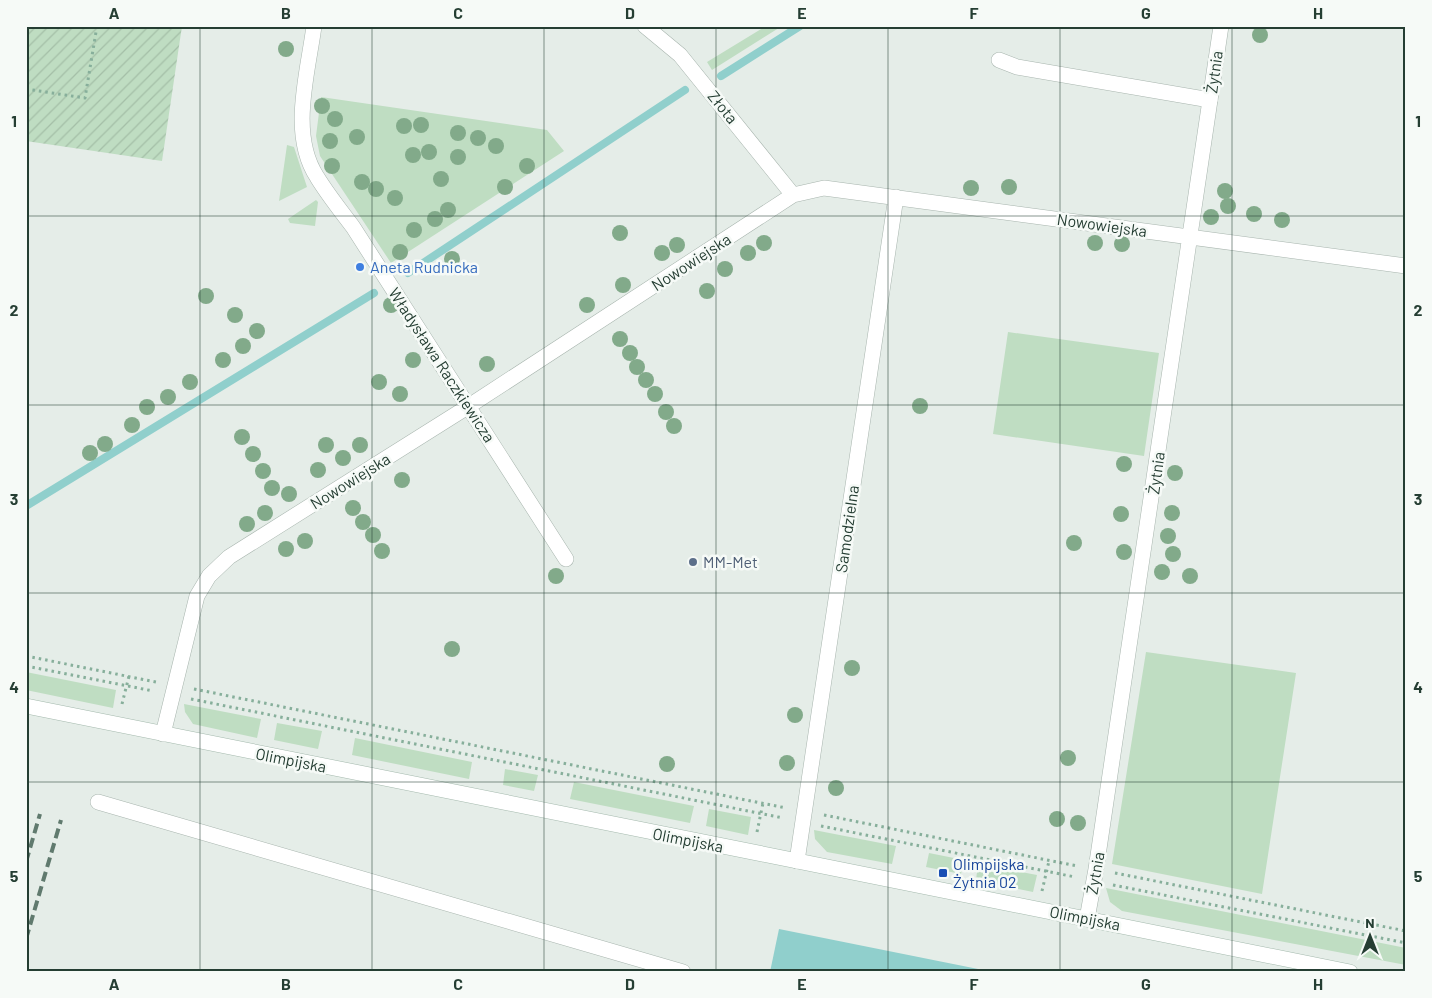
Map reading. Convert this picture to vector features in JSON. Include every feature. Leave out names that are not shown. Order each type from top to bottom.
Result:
[{"type":"street","name":"Władysława Raczkiewicza","points":[[314,26],[303,107],[303,133],[307,154],[316,176],[353,227],[566,559]]},
{"type":"street","name":"Złota","points":[[645,26],[680,55],[794,196]]},
{"type":"street","name":"Żytnia","points":[[1087,919],[1191,237],[1221,26]]},
{"type":"street","points":[[999,60],[1017,67],[1210,100]]},
{"type":"street","name":"Nowowiejska","points":[[163,734],[197,596],[210,576],[229,557],[469,406],[794,196],[824,188],[1406,266]]},
{"type":"street","name":"Samodzielna","points":[[797,862],[896,197]]},
{"type":"street","name":"Olimpijska","points":[[26,706],[1350,972]]},
{"type":"street","points":[[98,802],[682,972]]},
{"type":"path","points":[[26,88],[85,98],[97,26]]},
{"type":"path","points":[[26,656],[173,690],[1095,875],[1406,943]]},
{"type":"path","points":[[26,666],[173,690],[1095,875],[1406,931]]},
{"type":"green space","points":[[26,26],[182,26],[162,161],[26,141]]},
{"type":"green space","points":[[766,26],[782,26],[712,70],[707,62]]},
{"type":"green space","points":[[321,97],[547,130],[564,151],[391,263],[320,156],[316,136]]},
{"type":"green space","points":[[287,145],[294,147],[307,187],[279,201]]},
{"type":"green space","points":[[316,200],[318,202],[315,226],[290,223],[288,219]]},
{"type":"green space","points":[[1008,332],[1159,353],[1144,456],[993,434]]},
{"type":"green space","points":[[1146,652],[1296,673],[1262,894],[1112,864]]},
{"type":"green space","points":[[26,672],[116,690],[113,708],[26,690]]},
{"type":"green space","points":[[184,704],[261,719],[257,738],[193,724],[185,712]]},
{"type":"green space","points":[[277,723],[322,731],[318,749],[274,740]]},
{"type":"green space","points":[[355,738],[472,762],[469,779],[352,755]]},
{"type":"green space","points":[[505,769],[538,775],[534,791],[503,785]]},
{"type":"green space","points":[[574,782],[694,806],[690,823],[570,799]]},
{"type":"green space","points":[[709,809],[751,817],[748,835],[706,826]]},
{"type":"green space","points":[[814,830],[896,846],[892,864],[827,852],[815,839]]},
{"type":"green space","points":[[929,853],[964,860],[961,874],[926,867]]},
{"type":"green space","points":[[978,864],[1037,875],[1033,892],[976,880]]},
{"type":"green space","points":[[1106,888],[1406,948],[1406,965],[1122,911],[1110,902]]},
{"type":"water","points":[[779,929],[993,972],[770,972]]},
{"type":"waterway","points":[[721,76],[800,26]]},
{"type":"waterway","points":[[408,273],[685,90]]},
{"type":"waterway","points":[[26,506],[374,293]]},
{"type":"railway","points":[[26,862],[40,814]]},
{"type":"railway","points":[[26,939],[61,820]]},
{"type":"place","name":"Aneta Rudnicka","points":[[360,267]]},
{"type":"place","name":"MM-Met","points":[[693,562]]},
{"type":"place","name":"Olimpijska Żytnia 02","points":[[943,873]]}]
